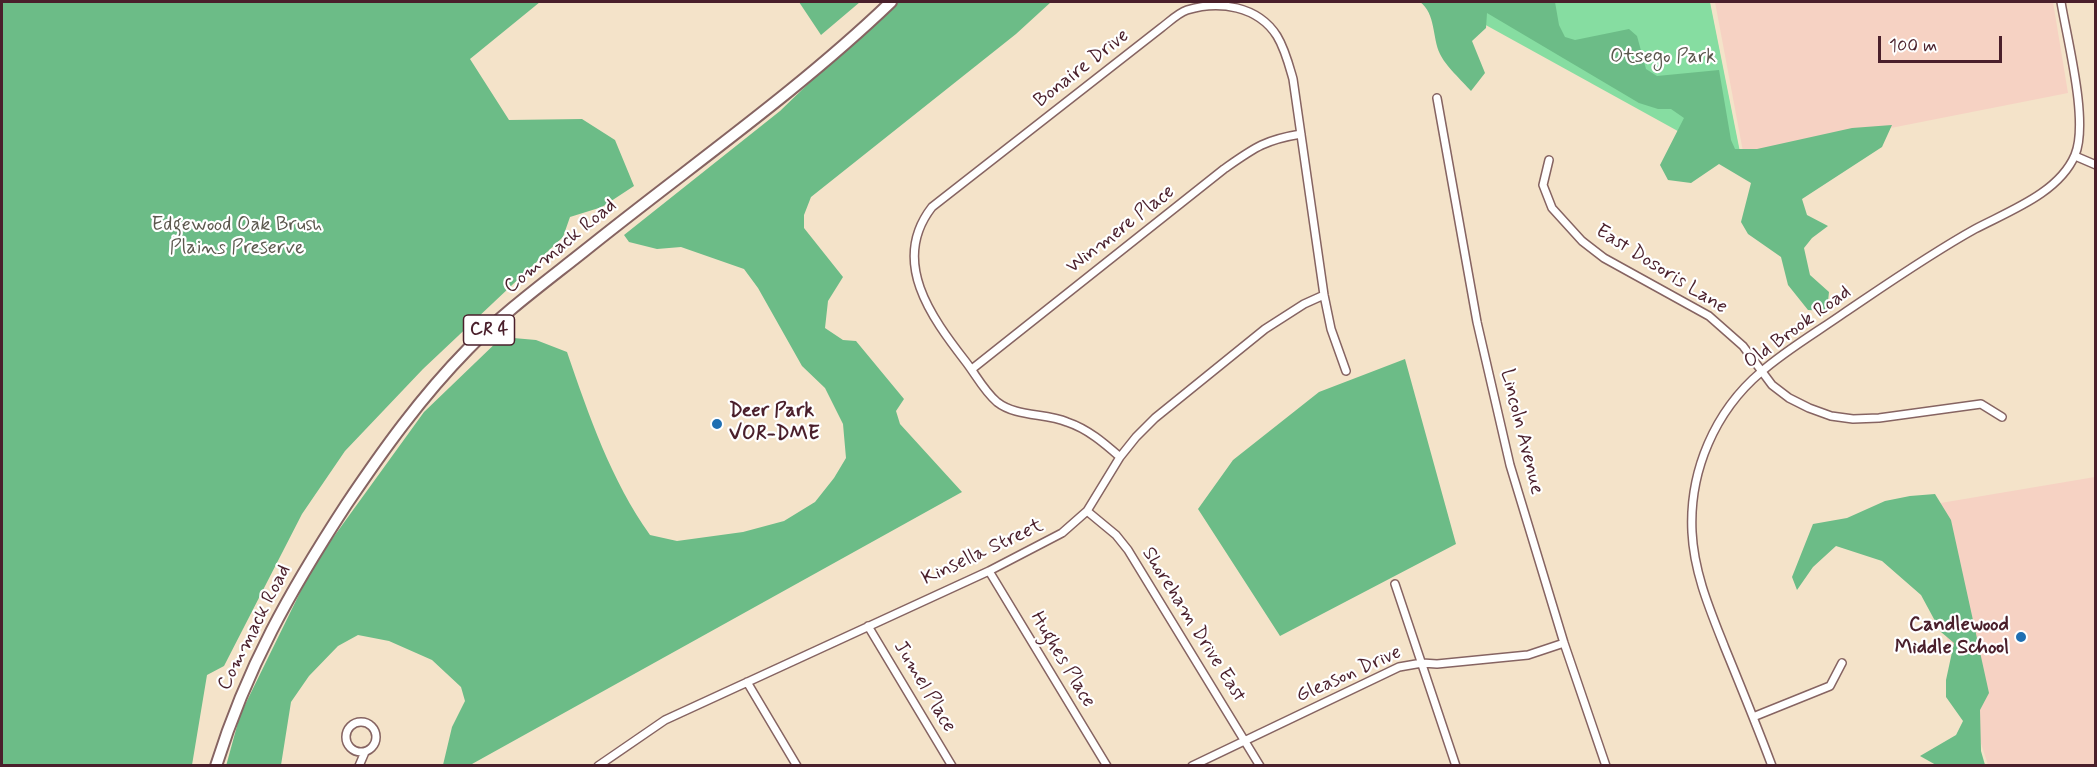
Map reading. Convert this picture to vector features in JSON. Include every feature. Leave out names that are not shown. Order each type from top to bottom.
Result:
[{"type":"main road","name":"Commack Road","points":[[216,765],[231,718],[251,671],[306,566],[375,462],[424,397],[469,348],[518,304],[806,77],[891,2]]},
{"type":"street","name":"Old Brook Road","points":[[1772,765],[1701,583],[1694,555],[1692,513],[1700,465],[1708,442],[1731,403],[1761,372],[1933,254],[2046,191],[2062,174],[2075,156],[2080,134],[2080,113],[2061,2]]},
{"type":"street","name":"Bonaire Drive","points":[[1120,457],[1095,436],[1067,422],[1010,409],[998,402],[939,324],[922,294],[915,276],[916,237],[922,220],[932,207],[1186,10],[1225,3],[1240,4],[1277,34],[1293,79],[1324,296],[1331,329],[1346,371]]},
{"type":"street","name":"Lincoln Avenue","points":[[1437,98],[1477,322],[1510,465],[1564,644],[1606,765]]},
{"type":"street","name":"Winmere Place","points":[[972,369],[1257,145],[1301,134]]},
{"type":"street","points":[[2075,156],[2096,165]]},
{"type":"street","name":"East Dosoris Lane","points":[[1549,160],[1543,185],[1552,207],[1582,241],[1604,258],[1709,316],[1743,346],[1772,385],[1789,398],[1831,416],[1853,419],[1879,418],[1981,404],[2002,417]]},
{"type":"street","name":"Kinsella Street","points":[[598,765],[665,720],[989,571],[1062,533],[1087,511],[1120,457],[1155,418],[1265,329],[1304,304],[1324,296]]},
{"type":"street","name":"Shoreham Drive East","points":[[1087,511],[1116,536],[1128,550],[1260,765]]},
{"type":"street","name":"Hughes Place","points":[[989,571],[1107,765]]},
{"type":"street","points":[[1395,584],[1456,765]]},
{"type":"street","name":"Jumel Place","points":[[868,626],[952,765]]},
{"type":"street","name":"Gleason Drive","points":[[1192,765],[1400,667],[1422,663],[1437,664],[1528,655],[1564,644]]},
{"type":"street","points":[[1753,717],[1830,686],[1842,663]]},
{"type":"street","points":[[747,682],[797,765]]},
{"type":"street","points":[[358,765],[365,752],[373,746],[376,732],[365,722],[356,722],[346,733],[347,743],[354,751],[365,752]]},
{"type":"shaded area","points":[[1715,2],[2053,2],[2068,93],[1744,157]]},
{"type":"shaded area","name":"Candlewood Middle School","points":[[2095,477],[2095,765],[1988,765],[1905,509]]},
{"type":"green space","name":"Edgewood Oak Brush Plains Preserve","points":[[2,2],[540,2],[470,59],[509,120],[582,119],[615,140],[634,186],[602,207],[570,217],[563,237],[423,369],[345,451],[302,514],[224,666],[207,675],[192,765],[2,765]]},
{"type":"green space","points":[[799,2],[860,2],[821,35]]},
{"type":"green space","points":[[893,2],[1051,2],[1016,34],[811,197],[804,215],[804,228],[843,277],[828,301],[825,328],[843,340],[856,341],[904,399],[896,411],[900,424],[962,492],[472,764],[443,765],[452,727],[465,701],[461,687],[432,660],[389,641],[358,635],[338,646],[309,676],[291,702],[281,765],[226,766],[240,715],[314,564],[424,412],[502,337],[536,340],[567,352],[612,470],[650,535],[677,541],[743,532],[784,521],[815,502],[846,458],[843,424],[825,388],[802,366],[758,288],[744,269],[681,247],[657,249],[629,242],[624,235],[780,111]]},
{"type":"green space","points":[[1420,2],[1555,2],[1559,25],[1565,37],[1575,40],[1629,29],[1637,36],[1646,69],[1657,76],[1719,70],[1731,140],[1735,149],[1757,149],[1852,128],[1892,125],[1882,147],[1802,199],[1807,215],[1828,226],[1812,238],[1804,248],[1810,275],[1829,292],[1827,311],[1808,310],[1788,285],[1781,257],[1748,234],[1741,222],[1751,183],[1719,164],[1691,183],[1668,180],[1660,165],[1684,118],[1671,109],[1658,109],[1639,103],[1487,13],[1486,28],[1472,41],[1485,73],[1471,91],[1442,58],[1429,13]]},
{"type":"green space","name":"Otsego Park","points":[[1444,2],[1710,2],[1743,167]]},
{"type":"green space","points":[[1405,359],[1456,544],[1280,636],[1198,509],[1233,460],[1319,392]]},
{"type":"green space","points":[[1935,494],[1951,520],[1989,693],[1980,710],[1981,751],[1985,765],[1936,765],[1920,756],[1956,735],[1963,721],[1946,697],[1946,680],[1954,643],[1941,632],[1921,595],[1882,561],[1836,546],[1813,567],[1797,590],[1792,577],[1813,524],[1847,518],[1885,501]]},
{"type":"place","name":"Deer Park VOR-DME","points":[[717,424]]},
{"type":"place","name":"Candlewood Middle School","points":[[2021,637]]}]
